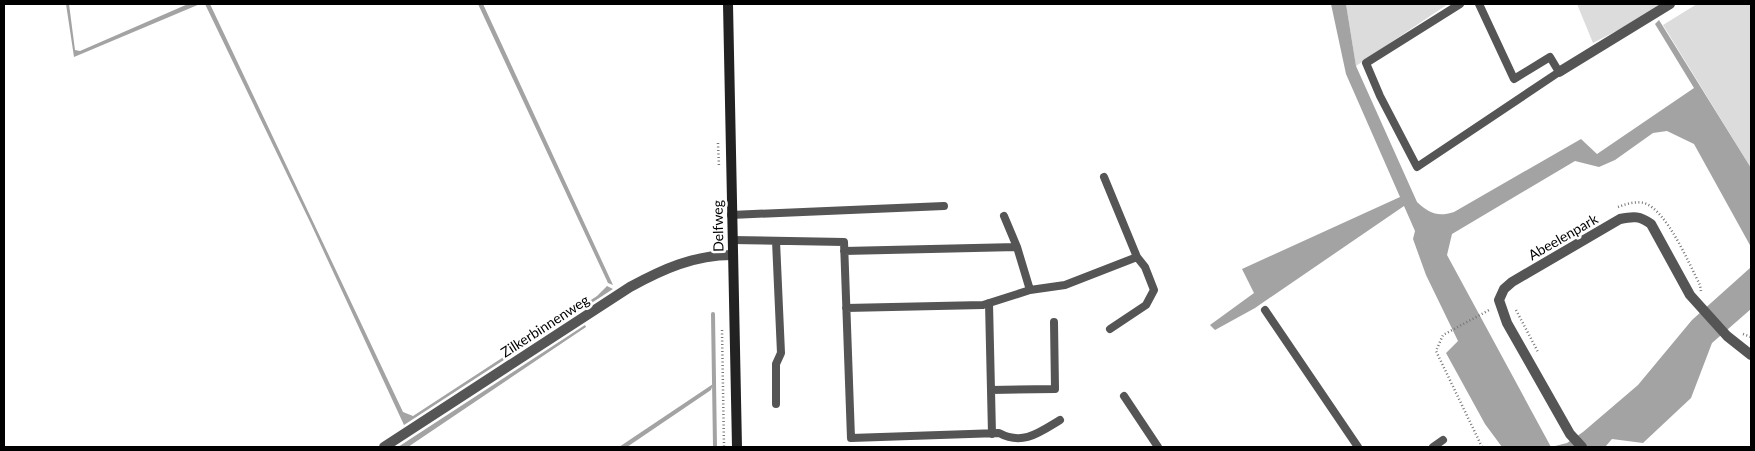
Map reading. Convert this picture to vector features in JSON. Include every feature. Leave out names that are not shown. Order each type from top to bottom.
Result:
[{"type":"main road","name":"Delfweg","points":[[728,4],[737,447]]},
{"type":"street","points":[[1559,72],[1670,4]]},
{"type":"street","name":"Abeelenpark","points":[[1582,447],[1570,434],[1507,323],[1499,300],[1504,289],[1620,219],[1633,216],[1642,218],[1651,224],[1690,295],[1701,302],[1727,336],[1751,355]]},
{"type":"street","name":"Zilkerbinnenweg","points":[[384,447],[630,287],[662,269],[700,257],[732,255]]},
{"type":"lane","points":[[1460,4],[1366,63],[1380,96],[1417,167],[1559,72],[1550,57],[1514,79],[1479,4]]},
{"type":"lane","points":[[1104,177],[1137,256],[1145,267],[1154,290],[1146,305],[1110,329]]},
{"type":"lane","points":[[732,215],[944,206]]},
{"type":"lane","points":[[1004,216],[1017,247],[1030,290]]},
{"type":"lane","points":[[732,240],[844,242],[851,438],[999,433],[1010,439],[1025,438],[1060,420]]},
{"type":"lane","points":[[776,241],[781,353],[776,364],[776,404]]},
{"type":"lane","points":[[844,251],[1017,247]]},
{"type":"lane","points":[[846,308],[989,303],[1030,290],[1066,285],[1137,256]]},
{"type":"lane","points":[[989,303],[992,434]]},
{"type":"lane","points":[[1265,310],[1358,447]]},
{"type":"lane","points":[[991,390],[1055,389],[1054,322]]},
{"type":"lane","points":[[1124,396],[1158,447]]},
{"type":"lane","points":[[858,438],[858,447]]},
{"type":"lane","points":[[1433,447],[1443,440]]},
{"type":"path","points":[[1618,207],[1635,202],[1645,204],[1661,214],[1700,285],[1701,302]]},
{"type":"path","points":[[1513,306],[1542,359]]},
{"type":"path","points":[[1483,446],[1436,351],[1442,335],[1484,314]]},
{"type":"path","points":[[722,321],[724,447]]},
{"type":"shaded area","points":[[66,4],[69,4],[75,50],[80,51],[188,4],[200,4],[74,57]]},
{"type":"shaded area","points":[[205,4],[210,4],[403,412],[413,416],[597,296],[607,286],[613,289],[404,425],[311,224]]},
{"type":"shaded area","points":[[478,4],[483,4],[613,285],[608,283]]},
{"type":"shaded area","points":[[1331,4],[1346,4],[1356,66],[1417,202],[1430,212],[1443,214],[1454,212],[1581,139],[1597,154],[1694,88],[1655,24],[1659,20],[1751,168],[1751,247],[1694,144],[1667,131],[1653,133],[1615,160],[1599,167],[1575,161],[1452,234],[1447,255],[1551,447],[1502,447],[1485,424],[1446,353],[1458,341],[1426,275],[1413,239],[1415,231],[1404,206],[1255,308],[1215,330],[1210,325],[1254,293],[1242,269],[1400,197],[1346,74]]},
{"type":"shaded area","points":[[1346,4],[1448,4],[1356,66]]},
{"type":"shaded area","points":[[1577,4],[1664,4],[1649,14],[1593,43]]},
{"type":"shaded area","points":[[1697,4],[1751,4],[1751,168],[1663,25]]},
{"type":"shaded area","points":[[1751,260],[1751,309],[1712,343],[1691,398],[1643,443],[1612,439],[1605,447],[1551,447],[1567,443],[1583,432],[1638,385],[1692,320],[1750,268]]},
{"type":"shaded area","points":[[585,325],[586,327],[408,447],[398,447]]},
{"type":"shaded area","points":[[713,384],[711,390],[627,447],[619,447]]},
{"type":"waterway","points":[[713,314],[715,447]]}]
